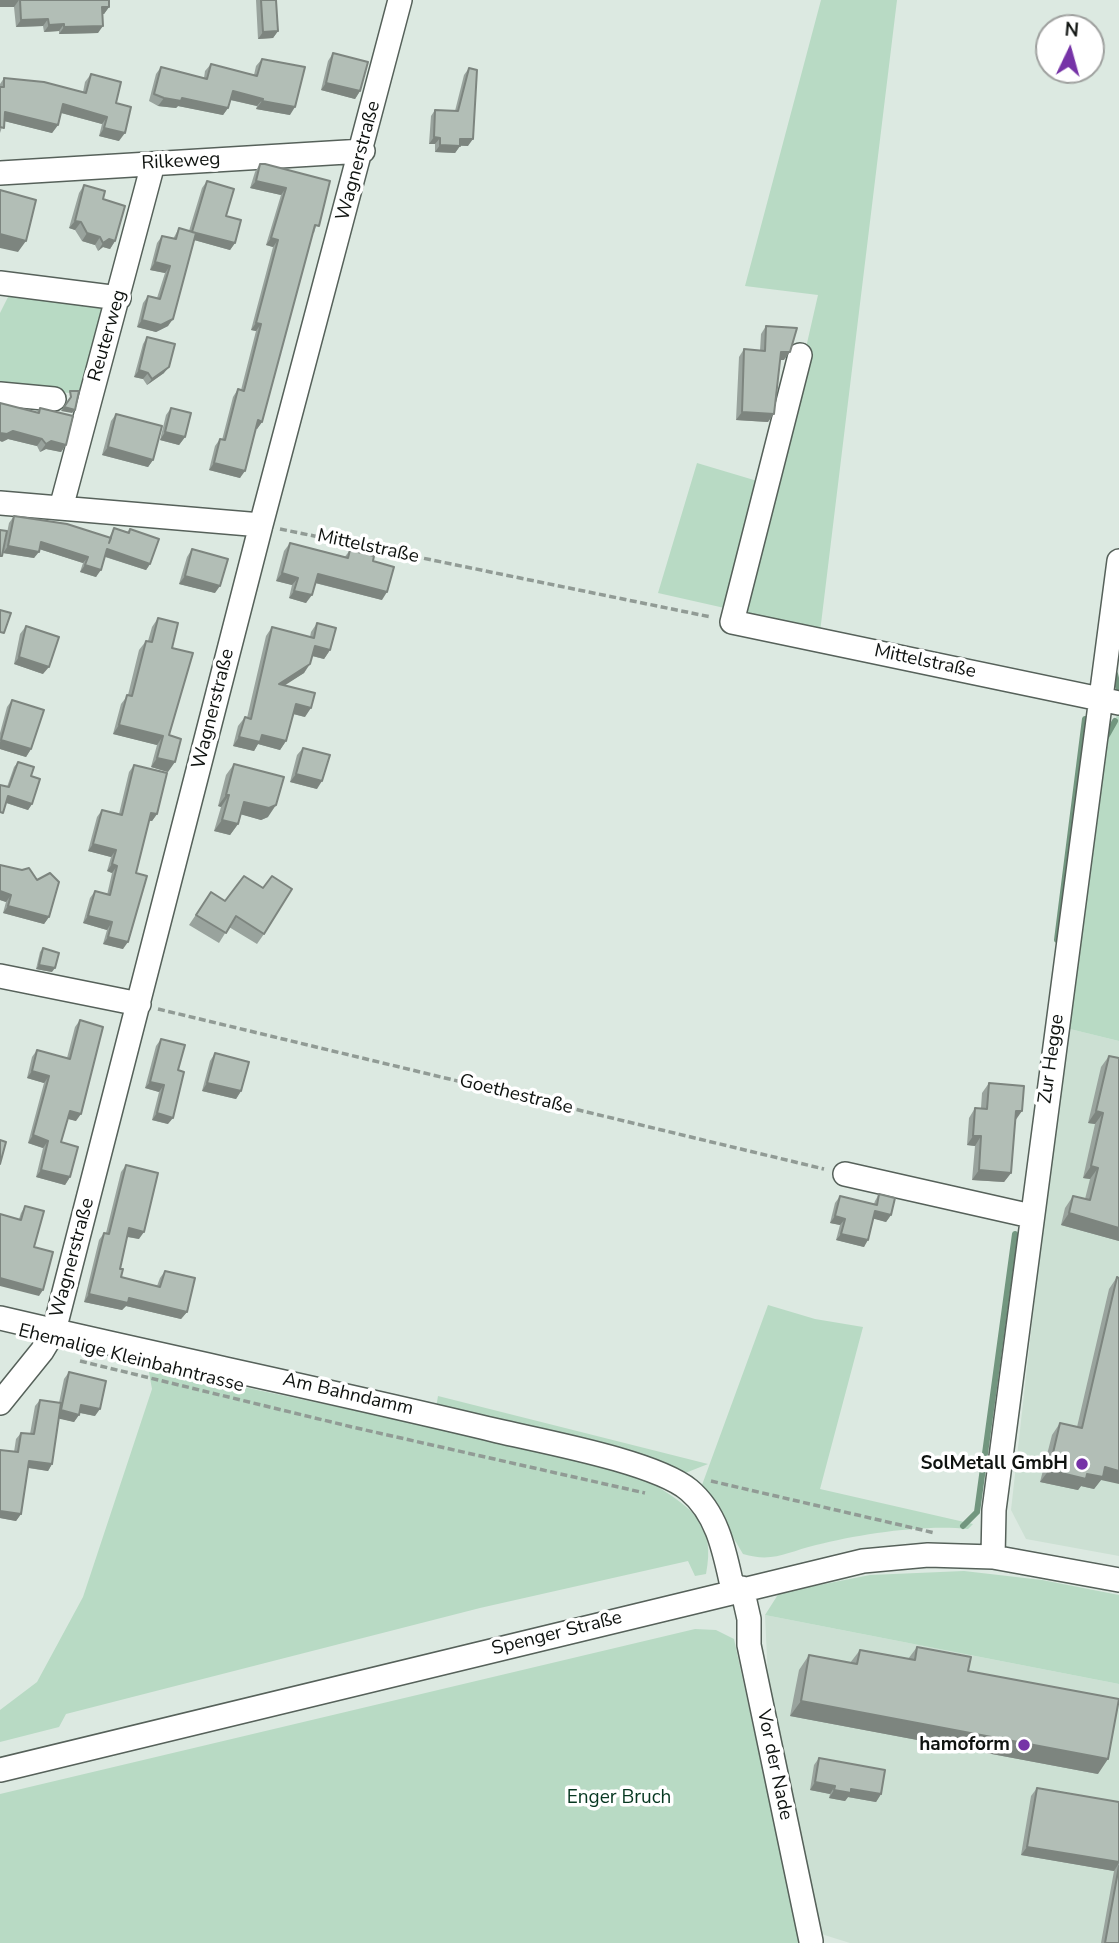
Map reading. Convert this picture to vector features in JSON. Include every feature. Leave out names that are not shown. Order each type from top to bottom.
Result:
[{"type":"street","name":"Wagnerstraße","points":[[0,1404],[42,1351],[54,1331],[261,525],[363,151],[400,0]]},
{"type":"street","name":"Rilkeweg","points":[[0,173],[363,151]]},
{"type":"street","name":"Reuterweg","points":[[61,508],[153,164]]},
{"type":"street","points":[[0,283],[119,298]]},
{"type":"street","points":[[732,622],[800,355]]},
{"type":"street","points":[[0,394],[54,399]]},
{"type":"street","points":[[0,503],[261,525]]},
{"type":"street","name":"Zur Hegge","points":[[993,1557],[994,1510],[1031,1216],[1109,701],[1119,561]]},
{"type":"street","name":"Mittelstraße","points":[[732,622],[1109,701]]},
{"type":"street","points":[[0,976],[138,1004]]},
{"type":"street","points":[[845,1174],[1031,1216]]},
{"type":"street","name":"Am Bahndamm","points":[[0,1318],[253,1373],[552,1443],[664,1474],[690,1490],[706,1509],[720,1536],[737,1589]]},
{"type":"street","name":"Spenger Straße","points":[[0,1770],[737,1589],[863,1561],[928,1555],[993,1557],[1119,1580]]},
{"type":"street","name":"Vor der Nade","points":[[737,1589],[749,1619],[749,1645],[811,1941]]},
{"type":"path","name":"Mittelstraße","points":[[261,525],[732,622]]},
{"type":"path","name":"Goethestraße","points":[[138,1004],[845,1174]]},
{"type":"path","name":"Ehemalige Kleinbahntrasse","points":[[42,1351],[352,1427],[650,1494]]},
{"type":"path","points":[[690,1490],[705,1480],[722,1482],[941,1534]]},
{"type":"shaded area","points":[[1070,1029],[1119,1041],[1119,1556],[1026,1539],[1011,1510],[1064,1038]]},
{"type":"shaded area","points":[[765,1615],[1119,1684],[1119,1943],[850,1943],[818,1933],[768,1679]]},
{"type":"green space","points":[[821,0],[897,0],[820,632],[745,615],[818,295],[745,286]]},
{"type":"green space","points":[[9,295],[103,305],[108,314],[89,394],[0,389],[0,313]]},
{"type":"green space","points":[[697,463],[764,483],[729,609],[658,593]]},
{"type":"green space","points":[[1118,713],[1119,1041],[1070,1029],[1109,732]]},
{"type":"green space","points":[[768,1305],[815,1319],[863,1327],[820,1489],[973,1524],[968,1529],[892,1531],[833,1541],[780,1556],[743,1554],[702,1485]]},
{"type":"green space","points":[[148,1367],[433,1427],[438,1396],[708,1464],[655,1485],[680,1502],[698,1520],[708,1543],[706,1574],[695,1576],[688,1561],[480,1608],[66,1714],[59,1727],[0,1742],[0,1710],[37,1682],[83,1597],[152,1389]]},
{"type":"green space","points":[[964,1571],[1042,1580],[1119,1595],[1119,1684],[765,1615],[779,1593],[870,1575]]},
{"type":"green space","name":"Enger Bruch","points":[[695,1629],[716,1630],[734,1639],[800,1943],[0,1943],[0,1794]]},
{"type":"building","points":[[20,0],[109,0],[109,7],[102,7],[103,26],[64,27],[64,24],[49,25],[48,19],[21,20]]},
{"type":"building","points":[[261,0],[276,0],[278,31],[263,32]]},
{"type":"building","points":[[333,53],[368,62],[360,91],[326,83]]},
{"type":"building","points":[[262,59],[305,67],[295,107],[262,101],[263,99],[233,91],[228,108],[154,94],[161,67],[207,79],[211,64],[257,76]]},
{"type":"building","points":[[469,68],[477,70],[473,139],[460,139],[460,146],[440,145],[440,138],[434,137],[435,110],[458,111]]},
{"type":"building","points":[[91,74],[121,82],[116,103],[131,107],[125,133],[104,128],[107,117],[63,104],[58,125],[5,112],[4,128],[0,127],[0,87],[4,87],[4,78],[44,82],[86,93]]},
{"type":"building","points":[[260,164],[330,181],[319,226],[315,225],[262,422],[258,420],[245,471],[214,463],[220,439],[225,440],[238,389],[244,391],[261,324],[256,323],[278,240],[271,238],[286,188],[256,181]]},
{"type":"building","points":[[207,181],[234,189],[226,216],[241,220],[235,243],[192,232]]},
{"type":"building","points":[[84,185],[105,191],[103,199],[125,206],[115,241],[109,239],[103,243],[100,237],[87,233],[81,222],[75,221]]},
{"type":"building","points":[[0,190],[36,200],[26,241],[0,234]]},
{"type":"building","points":[[179,228],[196,233],[173,319],[161,325],[142,320],[148,296],[160,299],[170,266],[155,262],[162,236],[176,239]]},
{"type":"building","points":[[766,326],[797,328],[790,352],[781,352],[774,414],[742,412],[744,349],[765,351]]},
{"type":"building","points":[[147,337],[175,344],[169,367],[152,379],[148,373],[139,370]]},
{"type":"building","points":[[70,391],[79,391],[75,410],[64,407],[71,397]]},
{"type":"building","points":[[0,403],[39,413],[40,408],[73,416],[66,445],[51,441],[46,444],[42,439],[13,431],[0,433]]},
{"type":"building","points":[[171,408],[191,413],[185,437],[165,432]]},
{"type":"building","points":[[116,414],[162,426],[153,460],[108,447]]},
{"type":"building","points":[[14,516],[67,524],[111,538],[114,528],[129,533],[130,529],[159,539],[150,564],[107,549],[101,570],[85,565],[88,557],[41,542],[39,552],[8,546]]},
{"type":"building","points":[[0,530],[7,531],[2,556],[0,556]]},
{"type":"building","points":[[290,543],[348,558],[350,550],[374,556],[373,561],[394,567],[387,592],[318,574],[312,595],[294,591],[298,578],[282,573]]},
{"type":"building","points":[[192,549],[228,559],[220,586],[185,576]]},
{"type":"building","points":[[0,610],[11,613],[4,633],[0,632]]},
{"type":"building","points":[[158,618],[178,623],[172,648],[193,653],[169,735],[181,739],[175,762],[157,758],[163,736],[119,725],[127,695],[132,696],[146,641],[152,642]]},
{"type":"building","points":[[317,623],[336,628],[330,650],[315,646],[310,664],[279,684],[315,693],[311,708],[296,704],[286,741],[262,735],[260,742],[239,737],[245,717],[251,719],[272,627],[314,638]]},
{"type":"building","points":[[26,626],[59,637],[49,667],[19,657]]},
{"type":"building","points":[[12,700],[44,710],[31,749],[1,740]]},
{"type":"building","points":[[303,748],[330,755],[322,781],[296,774]]},
{"type":"building","points":[[18,762],[34,767],[31,776],[40,779],[32,804],[8,796],[3,813],[0,812],[0,785],[9,787]]},
{"type":"building","points":[[234,764],[284,777],[276,805],[269,808],[244,802],[238,824],[222,820]]},
{"type":"building","points":[[134,765],[167,773],[157,814],[151,813],[136,873],[147,876],[128,942],[108,937],[112,922],[88,916],[95,891],[110,895],[117,866],[112,864],[116,850],[93,844],[102,810],[122,815]]},
{"type":"building","points":[[0,865],[22,870],[29,868],[37,880],[50,873],[59,882],[49,917],[8,906],[11,895],[0,891]]},
{"type":"building","points":[[244,876],[263,888],[272,876],[292,889],[264,934],[236,916],[226,933],[196,915],[211,892],[225,901]]},
{"type":"building","points":[[43,948],[59,953],[55,968],[39,965]]},
{"type":"building","points":[[80,1020],[103,1027],[81,1114],[70,1111],[61,1142],[78,1147],[70,1177],[41,1170],[48,1141],[33,1135],[49,1076],[32,1071],[37,1050],[70,1059]]},
{"type":"building","points":[[161,1039],[185,1045],[178,1070],[184,1072],[173,1118],[157,1113],[164,1085],[150,1082]]},
{"type":"building","points":[[215,1053],[249,1062],[241,1091],[207,1083]]},
{"type":"building","points":[[1109,1056],[1119,1058],[1119,1228],[1069,1213],[1073,1196],[1090,1200],[1098,1168],[1091,1166],[1103,1113],[1096,1111]]},
{"type":"building","points":[[989,1083],[1024,1086],[1022,1111],[1016,1111],[1011,1173],[979,1170],[981,1136],[973,1136],[975,1108],[987,1109]]},
{"type":"building","points":[[0,1140],[6,1142],[0,1164]]},
{"type":"building","points":[[126,1165],[158,1173],[144,1232],[129,1228],[120,1269],[123,1269],[121,1277],[160,1287],[165,1271],[195,1278],[187,1312],[129,1298],[128,1303],[89,1294],[104,1233],[109,1234]]},
{"type":"building","points":[[879,1194],[895,1198],[891,1215],[875,1211],[868,1240],[841,1234],[845,1219],[835,1216],[840,1196],[877,1205]]},
{"type":"building","points":[[25,1206],[44,1211],[34,1247],[53,1252],[43,1290],[0,1278],[0,1214],[21,1220]]},
{"type":"building","points":[[1117,1277],[1119,1471],[1105,1467],[1103,1477],[1087,1474],[1086,1479],[1049,1470],[1060,1423],[1082,1428]]},
{"type":"building","points":[[69,1372],[106,1381],[100,1409],[81,1405],[79,1415],[61,1410]]},
{"type":"building","points":[[40,1400],[61,1403],[52,1464],[29,1461],[21,1514],[0,1511],[0,1450],[18,1452],[21,1433],[34,1434]]},
{"type":"building","name":"hamoform","points":[[917,1647],[971,1657],[968,1671],[1119,1699],[1108,1759],[801,1701],[809,1655],[857,1664],[860,1650],[915,1660]]},
{"type":"building","points":[[819,1758],[885,1770],[881,1794],[851,1789],[851,1793],[834,1790],[835,1786],[815,1782]]},
{"type":"building","points":[[1037,1788],[1119,1802],[1119,1862],[1027,1847]]},
{"type":"building","points":[[1119,1866],[1119,1943],[1105,1943]]},
{"type":"waterway","points":[[1115,674],[1119,690]]},
{"type":"waterway","points":[[1057,940],[1085,719]]},
{"type":"waterway","points":[[1106,737],[1115,721]]},
{"type":"waterway","points":[[963,1526],[977,1512],[1015,1234]]},
{"type":"place","name":"SolMetall GmbH","points":[[1082,1464]]},
{"type":"place","name":"hamoform","points":[[1024,1745]]}]
